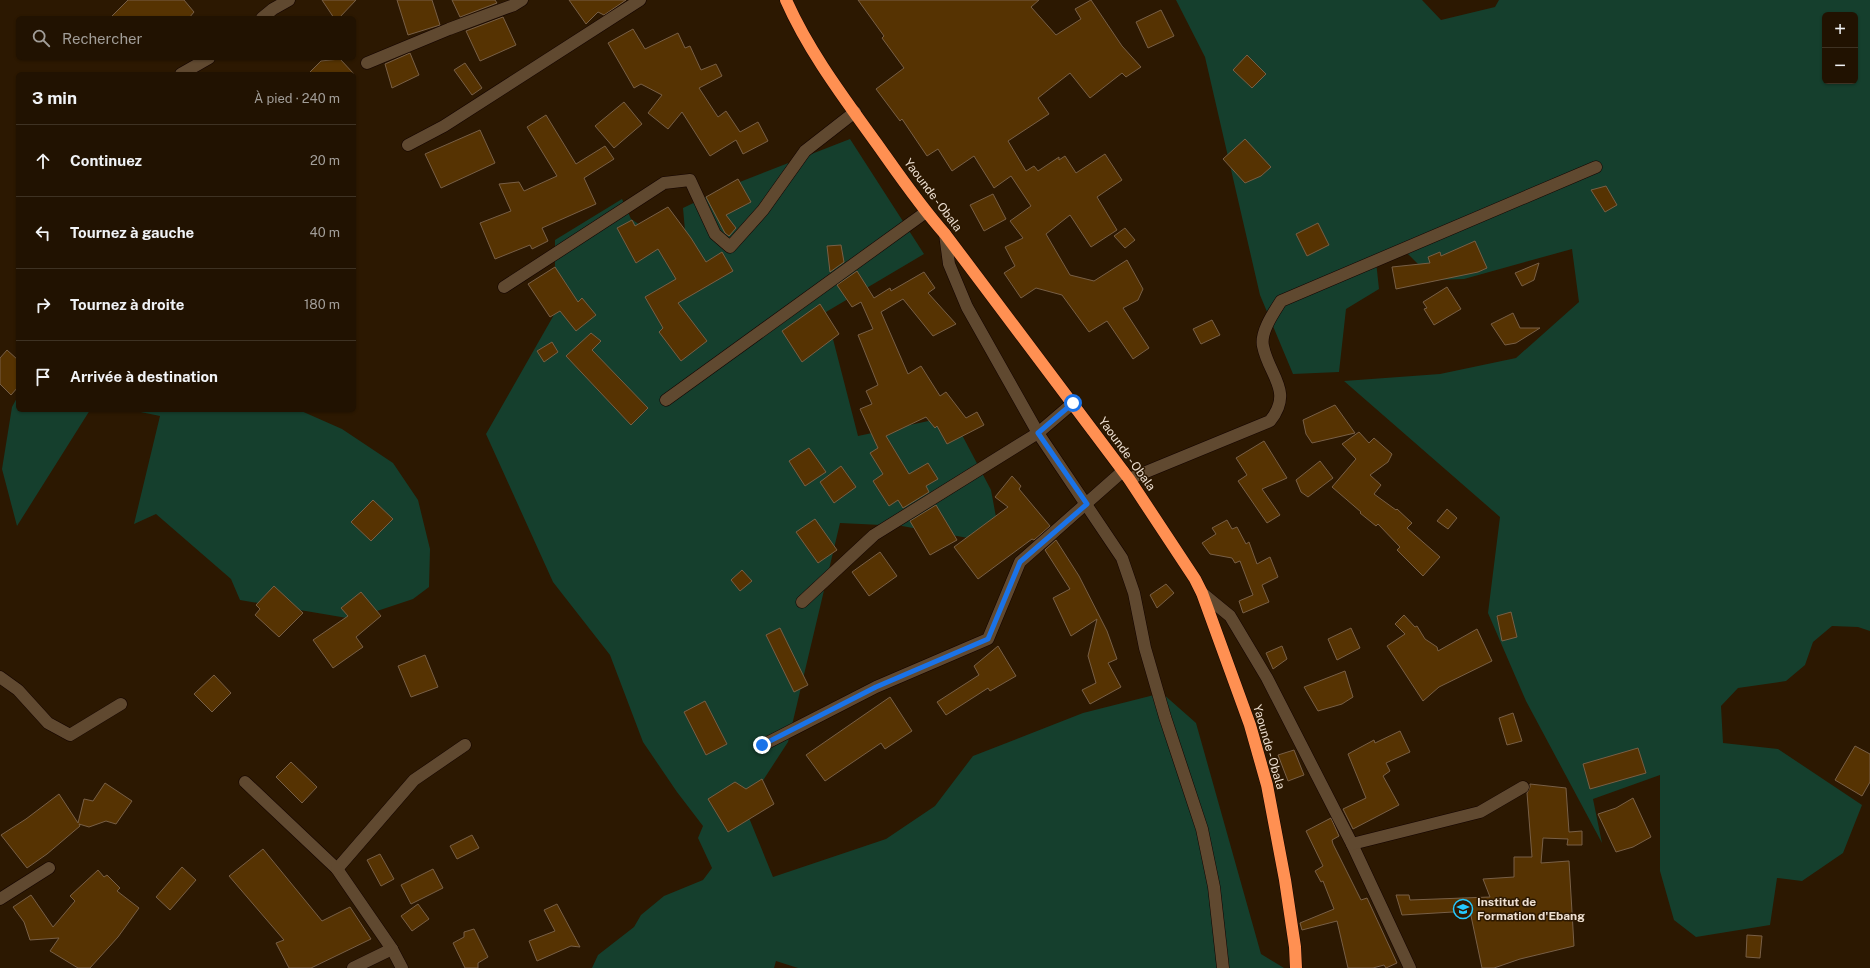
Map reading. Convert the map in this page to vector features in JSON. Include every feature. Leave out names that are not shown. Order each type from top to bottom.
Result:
[{"type":"highway","name":"Yaounde - Obala","points":[[786,0],[819,60],[855,112],[926,212],[945,234],[1126,475],[1195,579],[1202,593],[1250,725],[1267,785],[1285,880],[1295,947],[1296,968]]},
{"type":"street","points":[[264,16],[289,0]]},
{"type":"street","points":[[367,63],[449,29],[514,5],[522,0]]},
{"type":"street","points":[[408,145],[444,126],[640,0]]},
{"type":"street","points":[[184,72],[206,60]]},
{"type":"street","points":[[504,287],[664,183],[690,180],[715,234],[730,247],[763,210],[805,152],[855,112]]},
{"type":"street","points":[[762,745],[876,687],[988,639],[1020,562],[1087,504],[1126,475],[1270,420],[1279,410],[1281,393],[1262,345],[1268,322],[1281,301],[1596,167]]},
{"type":"street","points":[[666,400],[926,212]]},
{"type":"street","points":[[945,234],[949,264],[967,307],[1038,433],[1122,558],[1134,594],[1145,648],[1202,829],[1214,886],[1223,968]]},
{"type":"street","points":[[802,602],[874,535],[1038,433],[1073,403]]},
{"type":"street","points":[[1202,593],[1230,616],[1267,678],[1352,844],[1410,968]]},
{"type":"street","points":[[0,677],[18,690],[48,723],[70,735],[121,704]]},
{"type":"street","points":[[337,869],[414,780],[465,745]]},
{"type":"street","points":[[245,782],[337,869],[392,949],[402,968]]},
{"type":"street","points":[[1352,844],[1480,812],[1523,787]]},
{"type":"street","points":[[0,899],[49,868]]},
{"type":"street","points":[[353,968],[392,949]]},
{"type":"green space","points":[[1176,0],[1422,0],[1441,20],[1495,7],[1499,0],[1870,0],[1870,631],[1858,627],[1832,626],[1813,642],[1805,665],[1786,681],[1738,688],[1721,706],[1723,743],[1778,749],[1862,805],[1843,853],[1802,881],[1777,878],[1770,925],[1696,937],[1674,920],[1660,871],[1660,775],[1593,799],[1602,843],[1526,701],[1488,613],[1500,517],[1344,381],[1440,374],[1516,358],[1579,302],[1572,249],[1464,279],[1434,280],[1407,253],[1376,261],[1379,289],[1346,309],[1339,372],[1293,374],[1260,295],[1205,57]]},
{"type":"green space","points":[[850,139],[924,254],[826,312],[858,436],[952,416],[991,490],[1001,544],[902,526],[840,523],[788,742],[745,808],[773,877],[886,839],[935,806],[973,756],[1083,713],[1162,693],[1196,723],[1261,954],[1284,968],[798,968],[776,961],[774,968],[592,968],[598,955],[634,927],[641,915],[664,896],[703,880],[712,868],[698,838],[703,826],[677,792],[643,742],[610,655],[553,582],[486,434],[555,313],[555,240],[622,199],[631,219],[672,246],[686,242],[683,208],[727,187]]},
{"type":"green space","points":[[16,400],[16,412],[89,412],[17,526],[2,469],[12,407]]},
{"type":"green space","points":[[141,412],[304,412],[342,429],[393,463],[418,500],[430,549],[429,587],[413,599],[353,619],[240,600],[231,579],[156,514],[134,524],[160,416]]},
{"type":"building","points":[[128,0],[184,0],[194,12],[191,16],[112,16]]},
{"type":"building","points":[[322,0],[356,0],[341,16],[333,16]]},
{"type":"building","points":[[397,0],[432,0],[440,25],[408,35]]},
{"type":"building","points":[[452,0],[495,0],[497,3],[460,17]]},
{"type":"building","points":[[569,0],[626,0],[604,15],[598,12],[586,24]]},
{"type":"building","points":[[858,0],[1039,0],[1031,7],[1056,35],[1081,19],[1075,9],[1091,0],[1122,46],[1141,67],[1126,77],[1122,73],[1090,98],[1070,73],[1038,98],[1049,114],[1008,141],[1026,171],[1034,166],[1038,171],[1059,157],[1059,160],[1065,156],[1076,173],[1105,154],[1122,180],[1097,197],[1117,230],[1091,247],[1070,215],[1046,234],[1070,275],[1094,281],[1127,260],[1143,289],[1138,300],[1123,308],[1149,348],[1133,359],[1107,321],[1089,332],[1062,295],[1036,288],[1021,298],[1004,273],[1015,266],[1005,247],[1023,238],[1010,221],[1031,206],[1011,176],[994,188],[974,156],[952,171],[938,149],[927,156],[902,119],[900,121],[876,89],[904,68],[882,38],[884,36]]},
{"type":"building","points":[[1161,10],[1174,36],[1148,48],[1136,22]]},
{"type":"building","points":[[503,17],[516,45],[480,61],[466,31]]},
{"type":"building","points":[[633,29],[645,49],[678,33],[685,48],[690,46],[701,70],[716,64],[722,76],[699,88],[718,117],[726,111],[740,132],[758,122],[768,141],[743,154],[736,140],[710,156],[682,112],[668,129],[648,113],[662,95],[641,84],[634,88],[608,43]]},
{"type":"building","points":[[410,53],[419,75],[392,88],[385,64]]},
{"type":"building","points":[[1247,55],[1266,74],[1252,88],[1233,70]]},
{"type":"building","points":[[341,60],[352,72],[310,72],[321,61]]},
{"type":"building","points":[[465,63],[482,88],[472,95],[454,70]]},
{"type":"building","points":[[624,102],[642,124],[614,148],[595,126]]},
{"type":"building","points":[[546,115],[576,164],[605,146],[614,159],[584,178],[596,204],[542,228],[548,241],[532,249],[530,245],[495,259],[480,223],[511,211],[499,184],[519,182],[524,191],[557,176],[527,127]]},
{"type":"building","points":[[480,130],[495,163],[441,188],[425,154]]},
{"type":"building","points":[[1245,139],[1271,167],[1261,176],[1245,183],[1223,159]]},
{"type":"building","points":[[738,179],[751,202],[726,215],[736,228],[729,236],[725,233],[706,197]]},
{"type":"building","points":[[1606,186],[1617,205],[1605,212],[1591,190]]},
{"type":"building","points":[[993,194],[1006,219],[984,231],[970,205]]},
{"type":"building","points":[[668,207],[691,238],[706,262],[722,252],[733,271],[678,303],[707,341],[681,361],[659,332],[663,328],[645,297],[676,279],[658,249],[636,263],[617,228],[632,220],[635,226]]},
{"type":"building","points":[[1318,223],[1329,245],[1307,256],[1296,234]]},
{"type":"building","points":[[1125,228],[1135,240],[1125,248],[1114,236]]},
{"type":"building","points":[[1475,241],[1487,268],[1478,272],[1396,289],[1392,267],[1430,263],[1428,257],[1440,252],[1441,256]]},
{"type":"building","points":[[841,245],[844,262],[830,272],[827,246]]},
{"type":"building","points":[[1539,263],[1534,280],[1522,286],[1515,273]]},
{"type":"building","points":[[555,267],[578,302],[582,298],[596,315],[576,331],[560,311],[550,317],[528,284]]},
{"type":"building","points":[[857,271],[874,298],[890,288],[891,291],[924,272],[935,288],[928,293],[956,324],[933,336],[903,299],[881,312],[908,374],[921,366],[940,396],[946,392],[966,418],[977,412],[984,425],[947,444],[937,426],[935,428],[926,417],[886,436],[909,474],[928,463],[938,479],[926,486],[929,492],[903,508],[898,500],[889,506],[873,481],[883,474],[870,453],[878,448],[860,409],[872,404],[866,391],[878,385],[858,335],[873,329],[861,302],[852,307],[837,285]]},
{"type":"building","points":[[1447,287],[1461,309],[1434,325],[1424,309],[1427,308],[1423,302]]},
{"type":"building","points":[[820,304],[839,334],[802,362],[782,331]]},
{"type":"building","points":[[1513,313],[1520,328],[1540,328],[1516,343],[1505,345],[1491,324]]},
{"type":"building","points":[[1212,320],[1220,335],[1201,344],[1193,329]]},
{"type":"building","points":[[591,333],[601,341],[592,350],[648,408],[631,425],[566,356]]},
{"type":"building","points":[[552,342],[558,352],[544,362],[537,351]]},
{"type":"building","points":[[7,350],[16,358],[16,389],[11,395],[0,384],[0,358]]},
{"type":"building","points":[[1335,405],[1355,433],[1312,443],[1306,434],[1303,420]]},
{"type":"building","points":[[1359,432],[1369,443],[1374,438],[1392,454],[1388,462],[1370,475],[1381,485],[1374,494],[1396,510],[1397,509],[1412,523],[1407,528],[1440,557],[1423,576],[1397,550],[1400,547],[1378,524],[1376,526],[1332,487],[1356,459],[1342,444]]},
{"type":"building","points":[[1264,441],[1287,478],[1262,489],[1280,515],[1267,523],[1238,481],[1247,475],[1236,458]]},
{"type":"building","points":[[809,448],[826,472],[805,486],[789,461]]},
{"type":"building","points":[[1320,461],[1333,478],[1308,497],[1301,492],[1296,480]]},
{"type":"building","points":[[841,466],[856,487],[834,503],[820,482]]},
{"type":"building","points":[[1012,476],[1021,486],[1019,489],[1050,526],[1034,540],[1032,539],[978,579],[954,547],[1008,507],[995,497]]},
{"type":"building","points":[[373,500],[393,519],[371,541],[351,522]]},
{"type":"building","points":[[936,505],[957,540],[930,555],[910,521]]},
{"type":"building","points":[[1447,509],[1457,518],[1448,529],[1437,521]]},
{"type":"building","points":[[815,519],[837,550],[818,563],[796,532]]},
{"type":"building","points":[[1227,520],[1232,529],[1237,527],[1246,544],[1249,542],[1257,564],[1270,557],[1278,577],[1262,585],[1269,602],[1243,613],[1239,601],[1253,595],[1240,561],[1235,563],[1232,558],[1210,554],[1202,543],[1216,534],[1212,528]]},
{"type":"building","points":[[1056,540],[1079,576],[1107,631],[1117,659],[1108,663],[1121,687],[1090,704],[1082,690],[1096,683],[1088,656],[1097,619],[1071,636],[1053,598],[1070,589],[1045,550]]},
{"type":"building","points":[[880,552],[897,576],[869,596],[852,572]]},
{"type":"building","points":[[742,570],[752,581],[740,591],[731,580]]},
{"type":"building","points":[[1166,584],[1174,593],[1157,608],[1150,595]]},
{"type":"building","points":[[274,586],[303,613],[279,637],[255,615],[260,609],[256,605]]},
{"type":"building","points":[[361,592],[381,616],[356,637],[363,647],[333,668],[313,640],[348,616],[341,608]]},
{"type":"building","points":[[1511,612],[1517,637],[1502,641],[1497,616]]},
{"type":"building","points":[[1404,615],[1415,627],[1417,626],[1425,639],[1437,647],[1438,651],[1477,629],[1492,661],[1439,687],[1423,701],[1387,646],[1405,634],[1395,624]]},
{"type":"building","points":[[780,628],[808,685],[794,692],[766,635]]},
{"type":"building","points":[[1351,628],[1360,648],[1337,660],[1328,639]]},
{"type":"building","points":[[998,646],[1016,676],[990,691],[988,688],[946,715],[937,702],[979,675],[974,666]]},
{"type":"building","points":[[1282,646],[1287,659],[1273,669],[1266,653]]},
{"type":"building","points":[[425,655],[438,687],[411,697],[398,666]]},
{"type":"building","points":[[1345,671],[1353,697],[1342,704],[1318,711],[1304,687]]},
{"type":"building","points":[[214,675],[231,693],[212,712],[194,694]]},
{"type":"building","points":[[890,697],[912,731],[885,749],[881,743],[825,781],[806,755]]},
{"type":"building","points":[[705,701],[727,744],[706,755],[684,712]]},
{"type":"building","points":[[1513,713],[1522,741],[1507,745],[1499,718]]},
{"type":"building","points":[[1400,731],[1410,752],[1386,763],[1390,771],[1383,776],[1399,805],[1353,829],[1343,809],[1366,798],[1348,754],[1374,740],[1375,743]]},
{"type":"building","points":[[1855,746],[1870,754],[1870,782],[1862,796],[1835,780]]},
{"type":"building","points":[[1638,748],[1646,773],[1590,789],[1583,764]]},
{"type":"building","points":[[1294,750],[1304,775],[1288,781],[1278,755]]},
{"type":"building","points":[[291,762],[317,787],[302,803],[276,777]]},
{"type":"building","points":[[762,779],[774,804],[728,832],[708,799],[735,782],[746,789]]},
{"type":"building","points":[[105,783],[132,801],[116,824],[106,821],[89,827],[79,824],[80,826],[47,854],[27,868],[1,835],[26,819],[59,794],[78,823],[84,799],[93,801]]},
{"type":"building","points":[[1530,784],[1566,788],[1569,832],[1582,831],[1582,845],[1567,845],[1568,839],[1543,838],[1541,863],[1569,861],[1574,946],[1520,959],[1494,968],[1482,968],[1470,911],[1402,915],[1396,895],[1409,895],[1410,900],[1490,897],[1483,879],[1514,877],[1514,857],[1532,857],[1527,793]]},
{"type":"building","points":[[1633,798],[1651,837],[1633,847],[1616,852],[1598,814],[1616,808]]},
{"type":"building","points":[[1331,818],[1339,836],[1332,840],[1333,844],[1361,900],[1367,898],[1397,963],[1386,968],[1384,965],[1373,968],[1348,968],[1337,921],[1302,930],[1300,923],[1334,909],[1323,881],[1321,882],[1315,871],[1323,866],[1306,831]]},
{"type":"building","points":[[472,835],[479,848],[457,859],[450,846]]},
{"type":"building","points":[[263,849],[322,921],[350,907],[371,939],[311,968],[289,968],[276,943],[284,940],[229,876]]},
{"type":"building","points":[[380,854],[394,879],[381,886],[367,860]]},
{"type":"building","points":[[182,867],[196,880],[170,910],[156,897]]},
{"type":"building","points":[[433,869],[443,888],[411,904],[401,885]]},
{"type":"building","points":[[98,870],[104,877],[107,875],[120,888],[117,891],[139,908],[118,937],[90,968],[78,968],[50,951],[59,938],[30,940],[24,922],[13,907],[31,895],[53,927],[75,901],[70,896]]},
{"type":"building","points":[[418,904],[429,919],[412,931],[401,916]]},
{"type":"building","points":[[557,904],[580,947],[571,946],[537,961],[529,941],[555,931],[544,910]]},
{"type":"building","points":[[474,929],[488,957],[478,963],[478,968],[465,968],[453,943],[464,937],[464,932]]},
{"type":"building","points":[[1747,935],[1762,936],[1760,958],[1746,957]]},
{"type":"place","name":"Institut de Formation d'Ebang","points":[[1463,909]]},
{"type":"route","points":[[762,745],[876,687],[988,639],[1020,562],[1087,504],[1038,433],[1073,403]]}]
